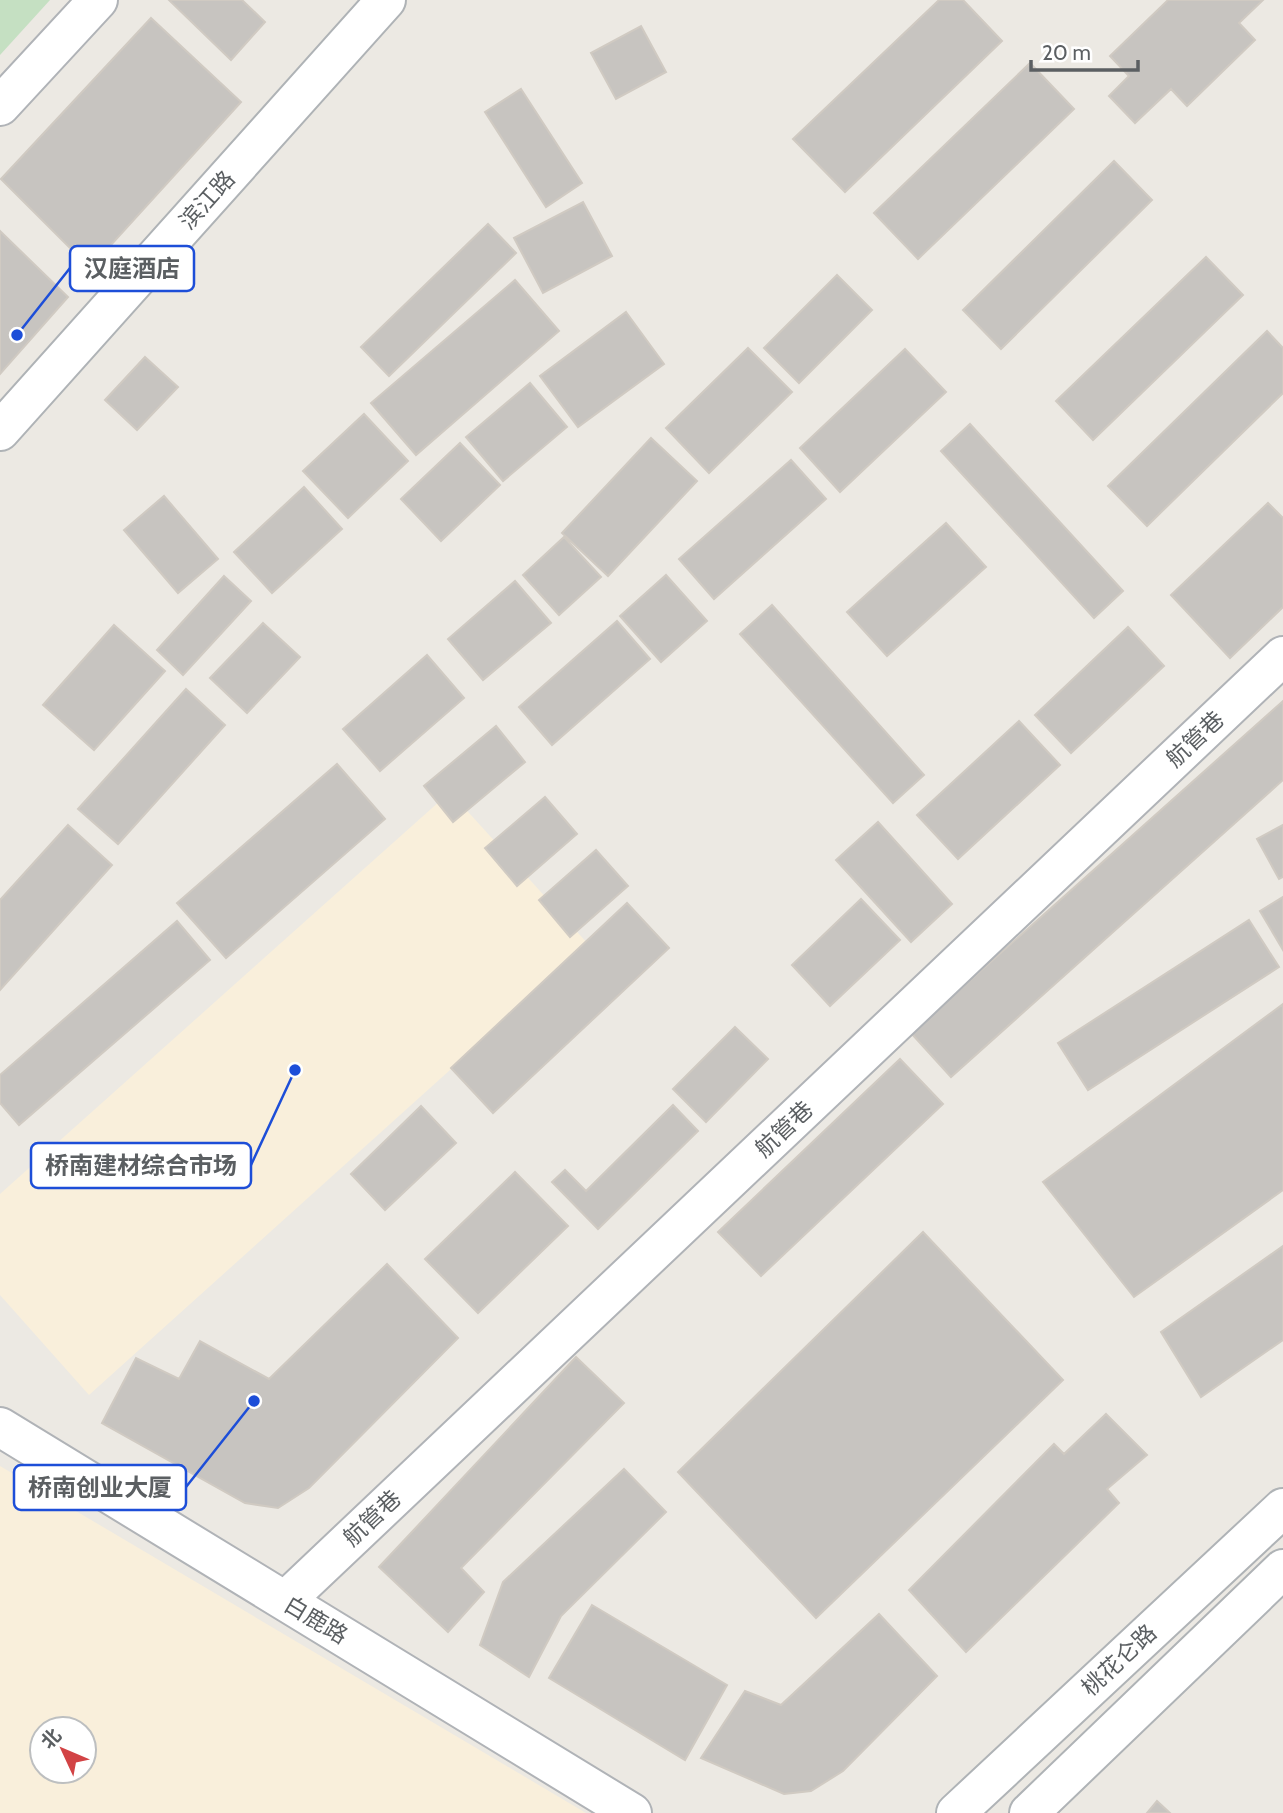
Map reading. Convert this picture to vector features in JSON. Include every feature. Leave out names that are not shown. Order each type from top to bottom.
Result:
[{"type":"street","points":[[0,106],[98,0]]},
{"type":"street","name":"滨江路","points":[[0,431],[386,0]]},
{"type":"street","name":"航管巷","points":[[285,1601],[1283,656]]},
{"type":"street","name":"白鹿路","points":[[0,1427],[632,1813]]},
{"type":"street","name":"桃花仑路","points":[[956,1813],[1283,1508]]},
{"type":"street","name":"桃花仑路","points":[[1029,1813],[1283,1569]]},
{"type":"shaded area","points":[[450,792],[589,945],[89,1395],[0,1295],[0,1194]]},
{"type":"shaded area","points":[[0,1466],[586,1813],[0,1813]]},
{"type":"green space","points":[[0,0],[50,0],[0,55]]},
{"type":"building","points":[[169,0],[242,0],[265,22],[231,60]]},
{"type":"building","points":[[939,0],[963,0],[1002,41],[845,192],[793,139]]},
{"type":"building","points":[[1168,0],[1263,0],[1239,23],[1255,40],[1187,106],[1171,89],[1135,123],[1109,96],[1129,76],[1110,56]]},
{"type":"building","points":[[151,18],[241,102],[90,268],[1,179]]},
{"type":"building","points":[[641,26],[666,72],[616,99],[591,53]]},
{"type":"building","points":[[1030,63],[1074,109],[918,259],[874,213]]},
{"type":"building","points":[[521,89],[582,183],[546,207],[485,112]]},
{"type":"building","points":[[1114,161],[1152,200],[1001,349],[963,310]]},
{"type":"building","points":[[583,202],[612,256],[543,293],[514,238]]},
{"type":"building","points":[[488,224],[516,253],[389,376],[361,347]]},
{"type":"building","points":[[0,231],[68,297],[0,374]]},
{"type":"building","points":[[1206,257],[1243,295],[1093,440],[1056,401]]},
{"type":"building","points":[[837,275],[872,310],[799,383],[764,348]]},
{"type":"building","points":[[515,280],[559,331],[416,455],[371,403]]},
{"type":"building","points":[[626,312],[664,364],[578,427],[540,376]]},
{"type":"building","points":[[1267,331],[1283,348],[1283,393],[1147,526],[1108,486]]},
{"type":"building","points":[[748,348],[792,392],[709,473],[666,428]]},
{"type":"building","points":[[905,349],[946,392],[840,492],[800,448]]},
{"type":"building","points":[[145,357],[178,387],[137,430],[105,400]]},
{"type":"building","points":[[530,383],[567,427],[503,481],[466,437]]},
{"type":"building","points":[[364,414],[408,461],[348,518],[303,471]]},
{"type":"building","points":[[970,424],[1123,591],[1094,618],[941,451]]},
{"type":"building","points":[[651,438],[697,481],[608,576],[562,533]]},
{"type":"building","points":[[460,443],[500,485],[441,541],[401,499]]},
{"type":"building","points":[[791,460],[826,499],[714,599],[679,559]]},
{"type":"building","points":[[304,487],[342,529],[272,593],[234,552]]},
{"type":"building","points":[[164,496],[218,559],[178,593],[124,530]]},
{"type":"building","points":[[1268,503],[1283,518],[1283,607],[1230,658],[1171,595]]},
{"type":"building","points":[[946,523],[986,567],[887,656],[847,612]]},
{"type":"building","points":[[564,537],[601,577],[559,615],[523,575]]},
{"type":"building","points":[[666,575],[707,621],[661,662],[620,616]]},
{"type":"building","points":[[224,576],[251,601],[183,675],[157,650]]},
{"type":"building","points":[[515,581],[551,623],[483,680],[448,639]]},
{"type":"building","points":[[772,605],[924,775],[893,803],[740,634]]},
{"type":"building","points":[[617,621],[650,659],[552,745],[519,707]]},
{"type":"building","points":[[263,623],[300,657],[247,713],[210,678]]},
{"type":"building","points":[[114,625],[165,671],[94,750],[43,705]]},
{"type":"building","points":[[1128,627],[1164,666],[1071,753],[1035,715]]},
{"type":"building","points":[[427,655],[464,698],[380,771],[343,729]]},
{"type":"building","points":[[186,689],[225,725],[118,844],[78,809]]},
{"type":"building","points":[[1283,701],[1283,780],[951,1077],[911,1033]]},
{"type":"building","points":[[1019,721],[1060,765],[958,859],[917,815]]},
{"type":"building","points":[[496,726],[525,762],[453,822],[424,786]]},
{"type":"building","points":[[337,764],[385,819],[226,958],[177,903]]},
{"type":"building","points":[[545,797],[577,834],[517,886],[485,848]]},
{"type":"building","points":[[878,822],[952,904],[911,942],[836,860]]},
{"type":"building","points":[[68,825],[112,865],[0,990],[0,900]]},
{"type":"building","points":[[1283,825],[1283,877],[1279,879],[1257,839]]},
{"type":"building","points":[[596,850],[628,886],[570,937],[539,900]]},
{"type":"building","points":[[1283,897],[1283,950],[1260,911]]},
{"type":"building","points":[[861,899],[900,940],[830,1006],[792,965]]},
{"type":"building","points":[[627,903],[669,948],[493,1113],[451,1068]]},
{"type":"building","points":[[1249,920],[1279,967],[1088,1090],[1058,1043]]},
{"type":"building","points":[[177,921],[210,960],[19,1125],[0,1103],[0,1075]]},
{"type":"building","points":[[1283,1004],[1283,1190],[1134,1297],[1043,1182]]},
{"type":"building","points":[[735,1027],[768,1059],[706,1122],[673,1089]]},
{"type":"building","points":[[900,1059],[943,1104],[761,1276],[718,1232]]},
{"type":"building","points":[[673,1105],[698,1131],[598,1229],[552,1182],[565,1170],[586,1191]]},
{"type":"building","points":[[421,1106],[456,1143],[385,1210],[351,1174]]},
{"type":"building","points":[[515,1172],[568,1226],[478,1313],[425,1259]]},
{"type":"building","points":[[923,1232],[1063,1380],[816,1618],[678,1472]]},
{"type":"building","points":[[1283,1246],[1283,1340],[1201,1397],[1161,1332]]},
{"type":"building","points":[[387,1264],[458,1338],[309,1488],[278,1508],[245,1503],[102,1423],[136,1358],[179,1379],[200,1341],[269,1379]]},
{"type":"building","points":[[576,1357],[624,1403],[461,1568],[484,1592],[448,1632],[379,1567]]},
{"type":"building","points":[[1106,1414],[1147,1455],[1107,1489],[1119,1503],[966,1652],[909,1590],[1054,1444],[1064,1454]]},
{"type":"building","points":[[624,1469],[666,1512],[561,1616],[529,1677],[480,1645],[503,1582]]},
{"type":"building","points":[[592,1605],[727,1685],[685,1760],[549,1678]]},
{"type":"building","points":[[879,1614],[937,1676],[843,1771],[811,1791],[784,1794],[701,1758],[745,1691],[781,1705]]},
{"type":"building","points":[[1157,1801],[1170,1813],[1147,1813]]},
{"type":"place","name":"汉庭酒店","points":[[17,335]]},
{"type":"place","name":"桥南建材综合市场","points":[[295,1070]]},
{"type":"place","name":"桥南创业大厦","points":[[254,1401]]}]
